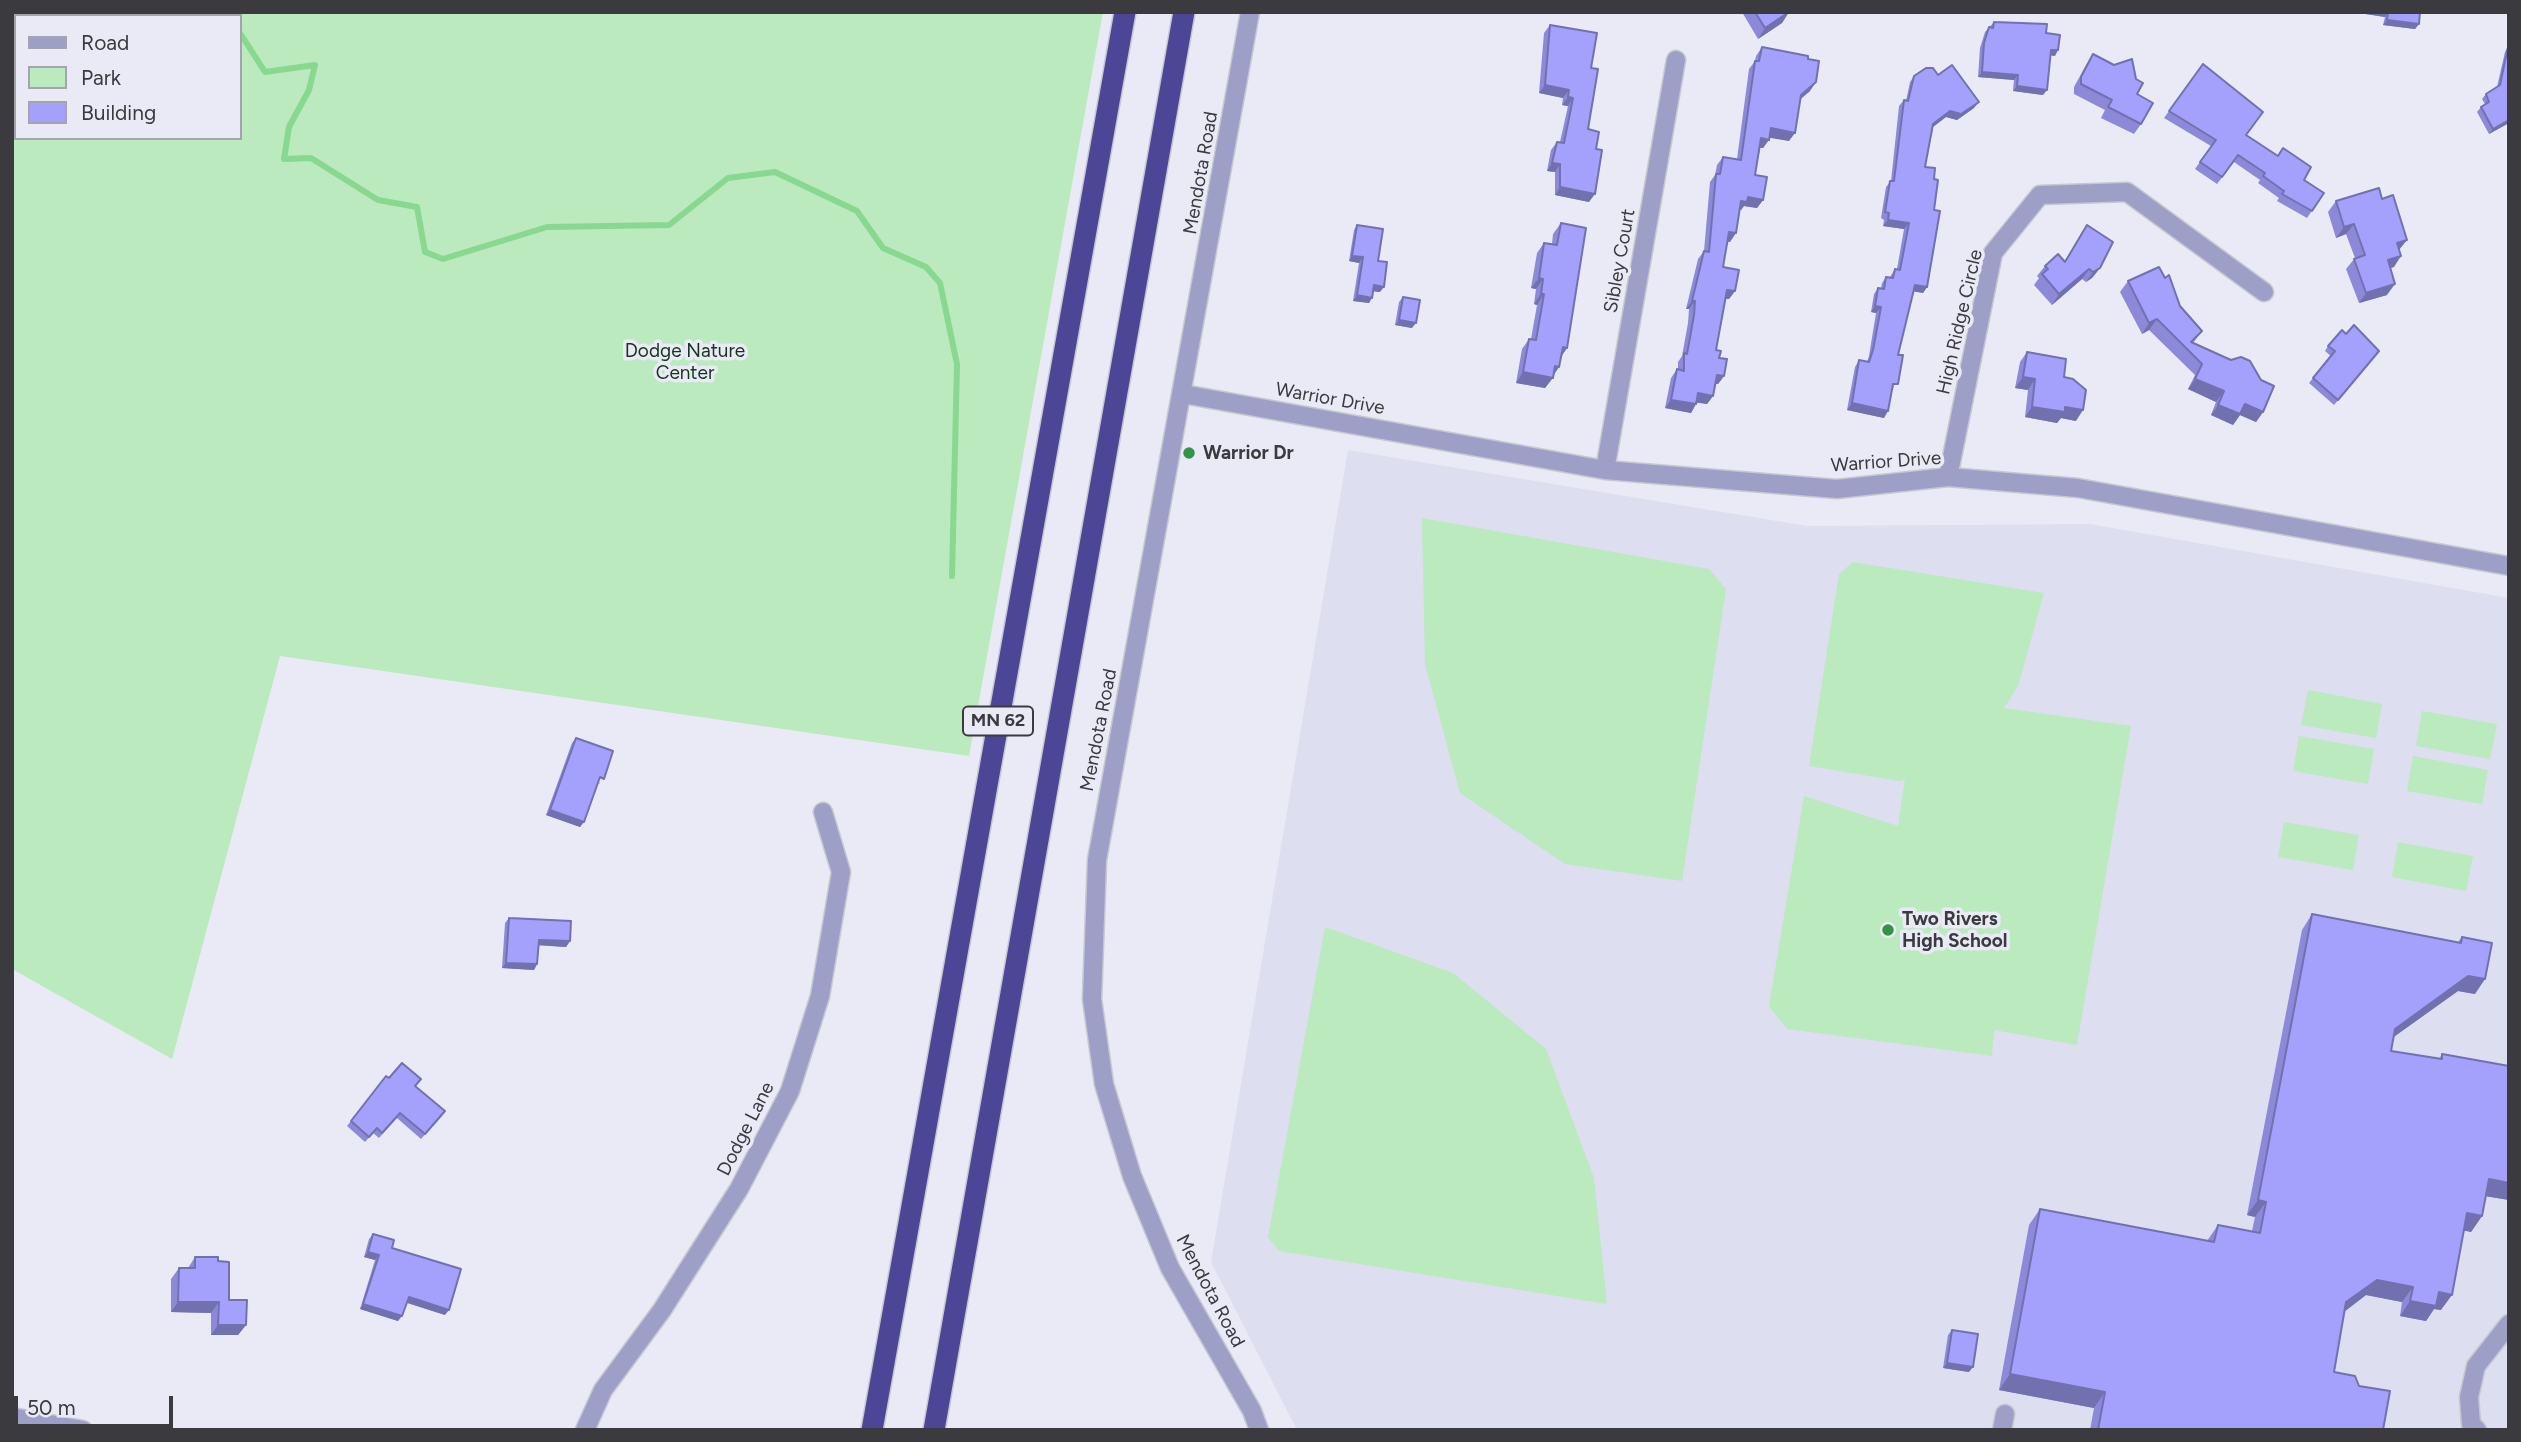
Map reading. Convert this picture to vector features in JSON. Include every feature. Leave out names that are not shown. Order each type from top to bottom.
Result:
[{"type":"highway","name":"MN 62","points":[[872,1430],[1125,12]]},
{"type":"highway","name":"MN 62","points":[[934,1430],[1184,12]]},
{"type":"street","name":"Mendota Road","points":[[1250,12],[1097,860],[1092,999],[1104,1084],[1132,1176],[1170,1268],[1252,1410],[1259,1430]]},
{"type":"street","name":"Sibley Court","points":[[1605,470],[1676,60]]},
{"type":"street","name":"High Ridge Circle","points":[[1948,477],[1993,253],[2040,195],[2127,192],[2264,292]]},
{"type":"street","name":"Warrior Drive","points":[[1183,394],[1605,470],[1837,489],[1948,477],[2078,488],[2509,566]]},
{"type":"street","name":"Dodge Lane","points":[[586,1430],[603,1390],[662,1310],[739,1189],[790,1091],[820,996],[841,872],[823,812]]},
{"type":"street","points":[[2477,1430],[2471,1424],[2469,1397],[2476,1366],[2509,1324]]},
{"type":"street","points":[[12,1417],[83,1430]]},
{"type":"shaded area","name":"Two Rivers High School","points":[[1348,450],[1807,526],[2090,524],[2509,598],[2509,1430],[1297,1430],[1211,1262]]},
{"type":"green space","name":"Dodge Nature Center","points":[[12,12],[1103,12],[969,756],[280,656],[172,1059],[12,969]]},
{"type":"green space","points":[[1422,518],[1709,569],[1726,589],[1682,881],[1565,864],[1460,793],[1425,664]]},
{"type":"green space","points":[[1853,562],[2044,593],[2018,686],[2004,708],[2131,726],[2077,1045],[1994,1030],[1992,1056],[1787,1029],[1769,1006],[1804,796],[1898,826],[1905,779],[1900,781],[1809,766],[1839,574]]},
{"type":"green space","points":[[2308,690],[2382,704],[2376,738],[2301,725]]},
{"type":"green space","points":[[2422,711],[2497,724],[2490,759],[2416,746]]},
{"type":"green space","points":[[2299,736],[2374,749],[2368,784],[2293,771]]},
{"type":"green space","points":[[2413,756],[2488,770],[2482,804],[2407,791]]},
{"type":"green space","points":[[2284,822],[2359,835],[2353,870],[2278,857]]},
{"type":"green space","points":[[2398,842],[2473,856],[2466,891],[2392,877]]},
{"type":"green space","points":[[1325,927],[1453,973],[1546,1049],[1594,1178],[1607,1304],[1279,1251],[1268,1237]]},
{"type":"building","points":[[1755,12],[1789,12],[1765,28]]},
{"type":"building","points":[[2388,12],[2420,12],[2419,24],[2387,20]]},
{"type":"building","points":[[1994,22],[2047,24],[2046,33],[2060,35],[2058,50],[2051,50],[2047,90],[2017,86],[2018,75],[1982,72],[1984,43],[1989,27],[1993,28]]},
{"type":"building","points":[[1550,25],[1597,33],[1591,68],[1598,69],[1588,129],[1599,132],[1596,149],[1602,150],[1595,194],[1560,187],[1560,164],[1552,163],[1557,142],[1564,143],[1573,98],[1568,97],[1569,90],[1545,85]]},
{"type":"building","points":[[1762,47],[1808,56],[1808,59],[1819,61],[1816,82],[1801,95],[1795,133],[1771,128],[1769,140],[1761,138],[1755,175],[1767,177],[1763,200],[1748,197],[1747,202],[1741,201],[1736,233],[1729,232],[1723,267],[1739,270],[1735,291],[1727,290],[1716,350],[1721,351],[1719,358],[1727,359],[1724,376],[1717,375],[1713,396],[1698,393],[1696,404],[1671,400],[1677,369],[1684,371],[1684,353],[1687,354],[1694,315],[1695,301],[1692,301],[1704,251],[1709,252],[1716,174],[1720,174],[1723,157],[1741,160],[1755,61],[1759,61]]},
{"type":"building","points":[[2508,47],[2509,120],[2493,129],[2481,107],[2489,102],[2486,94],[2500,85]]},
{"type":"building","points":[[2093,54],[2114,65],[2132,59],[2136,79],[2143,83],[2137,94],[2153,103],[2141,124],[2108,107],[2112,100],[2081,84],[2081,77]]},
{"type":"building","points":[[2203,64],[2263,112],[2246,135],[2278,156],[2283,148],[2311,167],[2304,180],[2324,193],[2312,211],[2282,194],[2284,191],[2263,176],[2265,173],[2238,155],[2222,177],[2200,162],[2216,140],[2169,111]]},
{"type":"building","points":[[1952,65],[1979,102],[1961,114],[1950,111],[1933,124],[1925,167],[1935,168],[1934,179],[1938,180],[1934,210],[1940,211],[1927,287],[1915,285],[1898,355],[1903,355],[1898,384],[1893,384],[1888,411],[1852,403],[1859,360],[1869,362],[1873,350],[1881,307],[1875,306],[1878,288],[1884,289],[1886,277],[1893,278],[1895,269],[1900,270],[1909,223],[1888,220],[1889,213],[1885,212],[1890,181],[1894,181],[1904,100],[1908,101],[1914,76],[1926,68],[1933,68],[1938,75]]},
{"type":"building","points":[[2379,188],[2382,199],[2393,195],[2407,240],[2397,243],[2401,256],[2388,260],[2395,284],[2366,293],[2354,259],[2365,255],[2354,224],[2344,227],[2336,201]]},
{"type":"building","points":[[1561,223],[1586,228],[1567,348],[1563,347],[1559,367],[1555,366],[1553,378],[1523,372],[1529,339],[1536,340],[1544,294],[1541,294],[1543,279],[1539,278],[1544,243],[1557,245]]},
{"type":"building","points":[[1357,225],[1383,229],[1378,261],[1387,262],[1384,287],[1374,285],[1372,298],[1357,295],[1363,257],[1352,256]]},
{"type":"building","points":[[2087,225],[2113,242],[2100,268],[2093,272],[2089,269],[2059,294],[2042,274],[2048,269],[2045,266],[2058,254],[2065,262]]},
{"type":"building","points":[[2159,267],[2165,278],[2169,275],[2180,306],[2202,331],[2191,342],[2231,360],[2241,357],[2250,361],[2261,380],[2274,386],[2263,412],[2245,404],[2240,414],[2218,405],[2224,391],[2195,379],[2202,364],[2157,319],[2149,323],[2128,281]]},
{"type":"building","points":[[1403,297],[1420,300],[1416,323],[1399,320]]},
{"type":"building","points":[[2354,325],[2379,351],[2338,400],[2313,378],[2335,351],[2328,346],[2342,330],[2346,334]]},
{"type":"building","points":[[2027,352],[2066,359],[2064,377],[2073,379],[2086,390],[2083,410],[2065,407],[2065,412],[2032,407],[2035,379],[2023,377]]},
{"type":"building","points":[[576,738],[613,751],[604,779],[600,777],[584,822],[550,810]]},
{"type":"building","points":[[2312,914],[2461,943],[2462,937],[2492,943],[2485,979],[2468,976],[2395,1029],[2391,1051],[2442,1059],[2442,1054],[2509,1066],[2509,1183],[2489,1179],[2482,1216],[2467,1213],[2452,1295],[2439,1292],[2436,1306],[2410,1301],[2413,1287],[2377,1280],[2346,1302],[2334,1372],[2355,1376],[2359,1386],[2390,1391],[2383,1430],[2098,1430],[2105,1392],[2010,1374],[2040,1209],[2214,1242],[2218,1225],[2260,1233],[2266,1202],[2258,1200]]},
{"type":"building","points":[[509,918],[571,921],[570,941],[539,940],[537,964],[506,963]]},
{"type":"building","points":[[402,1063],[421,1079],[415,1086],[445,1111],[425,1134],[400,1113],[382,1133],[377,1128],[369,1137],[351,1121],[386,1076],[389,1078]]},
{"type":"building","points":[[373,1234],[394,1240],[392,1248],[461,1269],[449,1310],[409,1297],[402,1316],[363,1304],[379,1255],[368,1252]]},
{"type":"building","points":[[195,1257],[218,1257],[218,1261],[229,1262],[229,1300],[247,1300],[246,1325],[218,1325],[219,1302],[178,1302],[179,1268],[195,1268]]},
{"type":"building","points":[[1952,1330],[1978,1334],[1973,1367],[1947,1363]]},
{"type":"waterway","points":[[18,12],[22,14]]},
{"type":"waterway","points":[[242,36],[265,72],[315,65],[309,90],[289,127],[284,159],[311,158],[378,200],[417,207],[425,252],[443,259],[547,227],[669,225],[728,178],[775,172],[857,211],[883,248],[926,267],[940,283],[957,364],[952,576]]},
{"type":"place","name":"Warrior Dr","points":[[1189,453]]},
{"type":"place","name":"Two Rivers High School","points":[[1888,930]]}]
